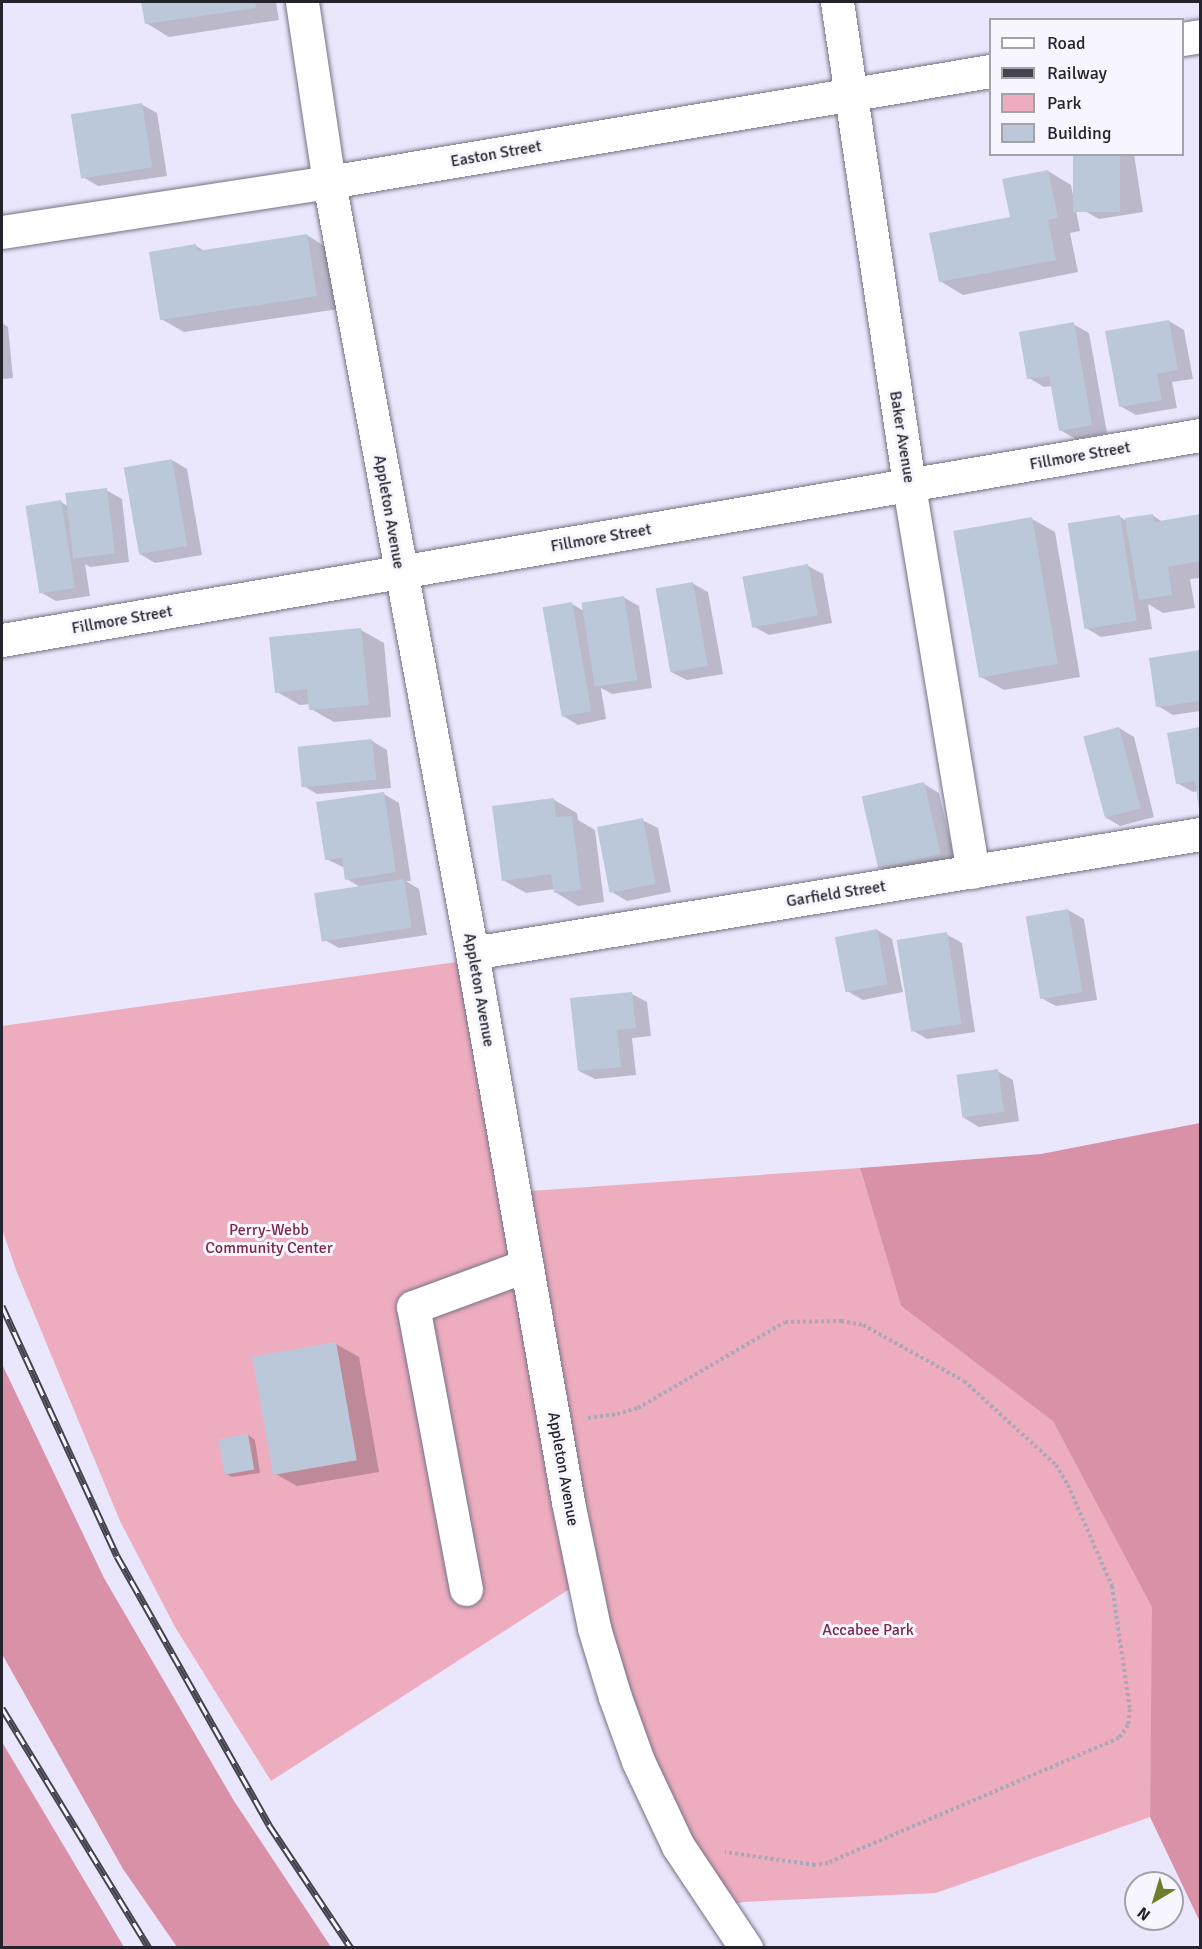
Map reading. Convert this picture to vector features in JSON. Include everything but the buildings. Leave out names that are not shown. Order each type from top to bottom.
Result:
[{"type":"street","name":"Appleton Avenue","points":[[302,2],[329,182],[594,1628],[638,1761],[678,1846],[746,1947]]},
{"type":"street","name":"Baker Avenue","points":[[837,2],[909,486],[973,872]]},
{"type":"street","points":[[1184,39],[1200,36]]},
{"type":"street","name":"Easton Street","points":[[2,232],[329,182],[989,71]]},
{"type":"street","name":"Fillmore Street","points":[[2,640],[1200,435]]},
{"type":"street","name":"Garfield Street","points":[[472,953],[1200,834]]},
{"type":"street","points":[[466,1589],[413,1307],[526,1266]]},
{"type":"path","points":[[555,1422],[617,1414],[638,1408],[785,1322],[841,1321],[863,1325],[964,1381],[1056,1465],[1068,1485],[1112,1586],[1130,1709],[1128,1725],[1119,1738],[828,1863],[815,1865],[678,1846]]},
{"type":"green space","name":"Perry-Webb Community Center","points":[[471,960],[582,1581],[271,1781],[175,1627],[120,1521],[16,1270],[2,1229],[2,1026]]},
{"type":"green space","name":"Accabee Park","points":[[860,1168],[901,1306],[1053,1420],[1153,1607],[1150,1817],[936,1893],[743,1902],[720,1908],[638,1761],[516,1192]]},
{"type":"shaded area","points":[[1200,1123],[1200,1922],[1184,1888],[1184,1871],[1176,1871],[1150,1817],[1152,1607],[1053,1421],[901,1306],[860,1168],[1041,1154]]},
{"type":"shaded area","points":[[2,1364],[104,1578],[234,1801],[331,1947],[177,1947],[123,1869],[2,1654]]},
{"type":"shaded area","points":[[2,1742],[124,1947],[2,1947]]},
{"type":"railway","points":[[2,1306],[117,1556],[269,1825],[351,1948]]},
{"type":"railway","points":[[2,1708],[149,1948]]}]
